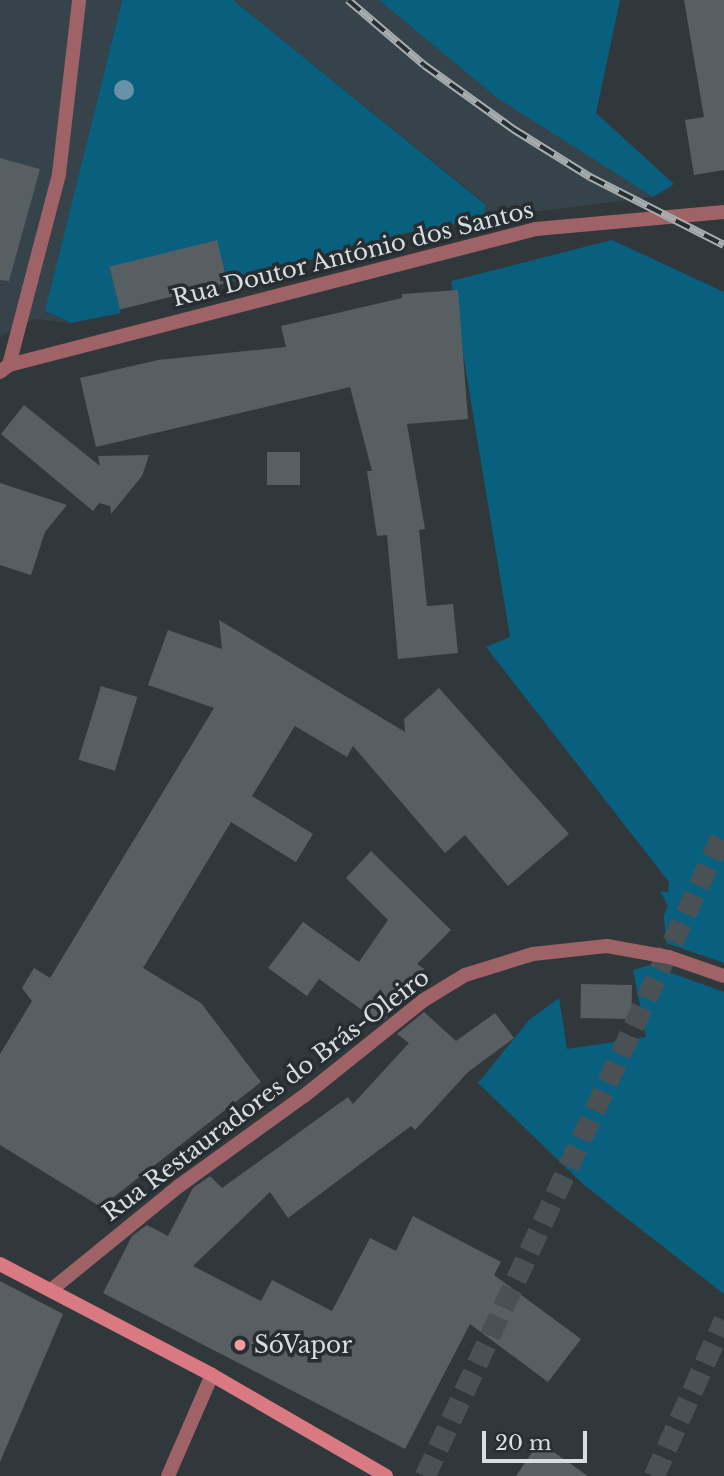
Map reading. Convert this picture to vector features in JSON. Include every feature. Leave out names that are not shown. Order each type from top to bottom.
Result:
[{"type":"main road","points":[[0,1264],[212,1375],[386,1476]]},
{"type":"street","points":[[5,368],[59,174],[79,0]]},
{"type":"street","name":"Rua Doutor António dos Santos","points":[[5,368],[536,229],[724,212]]},
{"type":"street","name":"Rua Restauradores do Brás-Oleiro","points":[[51,1290],[178,1186],[304,1096],[424,1000],[465,975],[533,954],[607,946],[669,957],[724,976]]},
{"type":"street","points":[[168,1476],[212,1375]]},
{"type":"shaded area","points":[[0,0],[122,0],[45,312],[71,323],[34,319],[0,336]]},
{"type":"shaded area","points":[[122,0],[233,0],[486,205],[483,218],[396,235],[229,283],[216,240],[110,269],[121,313],[71,323],[45,311]]},
{"type":"shaded area","points":[[233,0],[379,0],[497,98],[653,197],[483,218],[486,204]]},
{"type":"shaded area","points":[[379,0],[620,0],[596,113],[674,184],[653,197],[497,98]]},
{"type":"shaded area","points":[[612,240],[724,292],[724,963],[666,943],[664,915],[668,906],[660,891],[668,892],[669,882],[486,647],[510,637],[451,281]]},
{"type":"shaded area","points":[[649,965],[724,992],[724,1294],[584,1185],[478,1083],[529,1020],[559,998],[567,1049],[646,1037],[633,970]]},
{"type":"building","points":[[684,0],[724,0],[724,170],[694,175],[685,120],[704,117]]},
{"type":"building","points":[[0,158],[40,169],[9,281],[0,280]]},
{"type":"building","points":[[217,240],[228,283],[120,310],[109,267]]},
{"type":"building","points":[[458,290],[468,419],[407,424],[425,529],[419,530],[427,606],[453,604],[458,653],[398,659],[387,535],[377,536],[367,471],[372,471],[350,387],[96,447],[80,378],[158,360],[286,347],[281,326],[402,298],[402,294]]},
{"type":"building","points":[[24,405],[100,466],[98,456],[149,455],[142,476],[111,514],[110,506],[99,503],[93,511],[1,434]]},
{"type":"building","points":[[267,452],[300,452],[300,485],[267,485]]},
{"type":"building","points":[[0,483],[67,505],[45,532],[31,575],[0,565]]},
{"type":"building","points":[[219,620],[405,732],[404,719],[439,688],[569,834],[508,886],[465,835],[445,853],[353,746],[347,757],[295,726],[252,796],[313,834],[296,862],[231,822],[143,968],[201,1003],[261,1082],[101,1207],[0,1145],[0,1054],[32,1001],[22,988],[34,968],[50,978],[214,708],[148,685],[168,630],[222,649]]},
{"type":"building","points":[[101,686],[137,697],[115,771],[78,760]]},
{"type":"building","points":[[371,851],[451,930],[417,964],[424,969],[406,995],[410,999],[380,1023],[319,979],[307,996],[268,968],[303,922],[359,962],[388,920],[346,878]]},
{"type":"building","points":[[581,984],[632,985],[631,1019],[580,1018]]},
{"type":"building","points":[[424,1012],[456,1041],[495,1013],[514,1038],[468,1072],[415,1130],[411,1126],[288,1218],[270,1192],[193,1266],[261,1301],[272,1280],[332,1311],[370,1238],[396,1251],[413,1216],[501,1262],[494,1275],[581,1339],[548,1382],[470,1324],[405,1449],[103,1293],[132,1236],[147,1225],[168,1236],[193,1188],[210,1176],[222,1188],[348,1097],[353,1104],[409,1043],[397,1034]]},
{"type":"building","points":[[0,1281],[63,1314],[0,1462]]},
{"type":"building","points":[[539,1442],[588,1476],[516,1476]]},
{"type":"tunnel","points":[[425,1476],[724,831]]},
{"type":"tunnel","points":[[654,1476],[724,1320]]},
{"type":"railway","points":[[348,0],[424,65],[513,129],[590,177],[724,245]]},
{"type":"place","name":"SóVapor","points":[[240,1345]]}]
